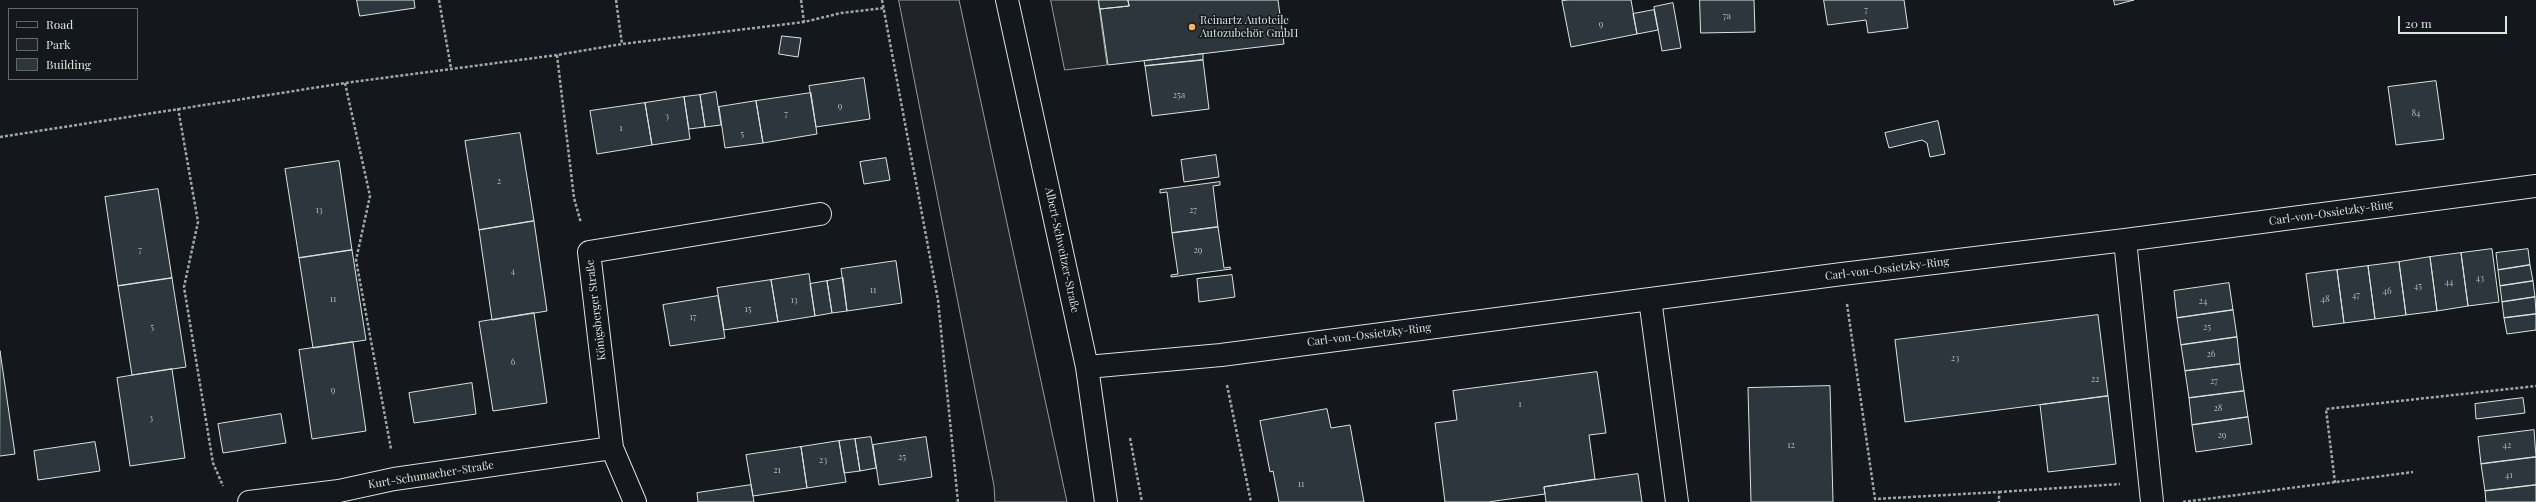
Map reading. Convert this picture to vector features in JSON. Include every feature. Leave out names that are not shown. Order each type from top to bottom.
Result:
[{"type":"street","name":"Albert-Schweitzer-Straße","points":[[1007,0],[1087,366],[1106,502]]},
{"type":"street","name":"Carl-von-Ossietzky-Ring","points":[[1087,366],[1221,355],[1842,274],[2126,240],[2536,186]]},
{"type":"street","name":"Königsberger Straße","points":[[635,502],[612,448],[589,252],[820,214]]},
{"type":"street","points":[[2126,240],[2151,492]]},
{"type":"street","points":[[1650,299],[1676,502]]},
{"type":"street","name":"Kurt-Schumacher-Straße","points":[[249,502],[340,496],[394,479],[612,448]]},
{"type":"path","points":[[439,0],[451,68]]},
{"type":"path","points":[[616,0],[622,44]]},
{"type":"path","points":[[801,0],[804,22]]},
{"type":"path","points":[[882,0],[938,300],[958,502]]},
{"type":"path","points":[[0,136],[345,83],[558,55],[622,44],[804,22],[841,13],[884,8]]},
{"type":"path","points":[[558,55],[574,198],[589,252]]},
{"type":"path","points":[[345,83],[370,196],[356,260],[390,446],[394,479]]},
{"type":"path","points":[[178,108],[198,222],[184,286],[213,463],[224,489]]},
{"type":"path","points":[[1842,274],[1875,501],[1999,492],[2151,492]]},
{"type":"path","points":[[1221,355],[1250,502]]},
{"type":"path","points":[[2335,483],[2326,409],[2536,386]]},
{"type":"path","points":[[2182,502],[2413,472]]},
{"type":"path","points":[[1999,492],[1999,502]]},
{"type":"green space","points":[[899,0],[959,0],[1067,502],[995,502],[994,486]]},
{"type":"shaded area","points":[[1051,0],[1098,0],[1107,65],[1065,70]]},
{"type":"building","points":[[357,0],[414,0],[415,8],[360,16]]},
{"type":"building","points":[[1099,0],[1128,0],[1129,6],[1100,9]]},
{"type":"building","name":"Reinartz Autoteile Autozubehör GmbH","points":[[1128,0],[1278,0],[1284,44],[1108,65],[1100,9],[1129,6]]},
{"type":"building","points":[[1631,0],[1637,34],[1571,47],[1562,1]]},
{"type":"building","points":[[1700,0],[1754,0],[1755,32],[1701,33]]},
{"type":"building","points":[[1824,0],[1904,0],[1908,28],[1868,33],[1866,20],[1828,25]]},
{"type":"building","points":[[2114,0],[2134,0],[2115,5]]},
{"type":"building","points":[[1673,3],[1681,48],[1662,51],[1654,7]]},
{"type":"building","points":[[1654,10],[1658,30],[1637,34],[1633,14]]},
{"type":"building","points":[[782,36],[801,38],[798,57],[779,54]]},
{"type":"building","points":[[1203,54],[1203,60],[1145,66],[1144,61]]},
{"type":"building","points":[[1203,60],[1209,109],[1152,116],[1145,66]]},
{"type":"building","points":[[864,78],[870,119],[816,127],[809,86]]},
{"type":"building","points":[[2436,81],[2444,139],[2396,145],[2388,87]]},
{"type":"building","points":[[716,92],[721,125],[705,127],[700,95]]},
{"type":"building","points":[[811,93],[817,134],[763,143],[756,101]]},
{"type":"building","points":[[700,95],[705,127],[689,129],[684,97]]},
{"type":"building","points":[[684,97],[690,139],[652,145],[645,103]]},
{"type":"building","points":[[756,101],[763,143],[725,148],[719,107]]},
{"type":"building","points":[[645,103],[652,145],[597,154],[590,111]]},
{"type":"building","points":[[1938,121],[1945,154],[1930,157],[1927,143],[1922,140],[1889,148],[1885,133]]},
{"type":"building","points":[[520,133],[534,221],[479,230],[465,141]]},
{"type":"building","points":[[1216,155],[1219,177],[1184,182],[1181,160]]},
{"type":"building","points":[[886,158],[890,180],[864,184],[860,162]]},
{"type":"building","points":[[339,161],[352,250],[299,258],[285,169]]},
{"type":"building","points":[[1220,182],[1220,185],[1213,186],[1218,227],[1172,233],[1167,192],[1160,193],[1160,190]]},
{"type":"building","points":[[158,189],[172,278],[118,286],[105,197]]},
{"type":"building","points":[[534,221],[547,311],[492,320],[479,230]]},
{"type":"building","points":[[1218,227],[1224,268],[1230,267],[1231,269],[1171,277],[1171,275],[1178,274],[1172,233]]},
{"type":"building","points":[[2492,249],[2499,302],[2468,306],[2461,253]]},
{"type":"building","points":[[2528,249],[2530,265],[2498,270],[2496,253]]},
{"type":"building","points":[[352,250],[366,340],[313,348],[299,258]]},
{"type":"building","points":[[2461,253],[2468,306],[2437,311],[2430,257]]},
{"type":"building","points":[[2430,257],[2437,311],[2406,315],[2399,262]]},
{"type":"building","points":[[896,261],[902,303],[847,311],[841,269]]},
{"type":"building","points":[[2399,262],[2406,315],[2375,319],[2368,266]]},
{"type":"building","points":[[2530,265],[2533,281],[2500,286],[2498,270]]},
{"type":"building","points":[[2368,266],[2375,319],[2344,323],[2337,270]]},
{"type":"building","points":[[2337,270],[2344,323],[2313,327],[2306,274]]},
{"type":"building","points":[[809,274],[815,316],[778,322],[771,280]]},
{"type":"building","points":[[1232,275],[1235,297],[1199,302],[1197,279]]},
{"type":"building","points":[[172,278],[186,367],[132,375],[118,286]]},
{"type":"building","points":[[843,278],[847,311],[832,313],[827,281]]},
{"type":"building","points":[[771,280],[778,322],[724,330],[717,288]]},
{"type":"building","points":[[827,281],[832,313],[815,316],[810,284]]},
{"type":"building","points":[[2533,281],[2535,297],[2502,302],[2500,286]]},
{"type":"building","points":[[2229,283],[2233,310],[2177,318],[2174,291]]},
{"type":"building","points":[[718,296],[725,338],[670,346],[663,305]]},
{"type":"building","points":[[2535,297],[2536,314],[2504,318],[2502,302]]},
{"type":"building","points":[[2233,310],[2237,337],[2181,345],[2177,318]]},
{"type":"building","points":[[534,313],[547,403],[493,411],[479,322]]},
{"type":"building","points":[[2536,314],[2536,330],[2507,334],[2504,318]]},
{"type":"building","points":[[2098,315],[2108,396],[1905,422],[1895,340]]},
{"type":"building","points":[[2237,337],[2240,364],[2185,371],[2181,345]]},
{"type":"building","points":[[353,342],[366,431],[312,439],[299,350]]},
{"type":"building","points":[[0,351],[15,454],[0,456]]},
{"type":"building","points":[[2240,364],[2244,391],[2189,398],[2185,371]]},
{"type":"building","points":[[172,369],[185,458],[130,466],[117,378]]},
{"type":"building","points":[[1597,372],[1606,433],[1589,435],[1595,479],[1544,487],[1545,494],[1488,502],[1445,502],[1435,423],[1457,420],[1453,391]]},
{"type":"building","points":[[472,383],[476,414],[414,423],[409,393]]},
{"type":"building","points":[[1830,386],[1833,502],[1751,502],[1748,388]]},
{"type":"building","points":[[2244,391],[2248,417],[2192,425],[2189,398]]},
{"type":"building","points":[[2108,396],[2116,464],[2048,472],[2040,405]]},
{"type":"building","points":[[2523,398],[2525,413],[2476,419],[2475,404]]},
{"type":"building","points":[[1327,409],[1331,428],[1350,425],[1364,502],[1279,502],[1273,471],[1270,472],[1260,421]]},
{"type":"building","points":[[281,414],[286,443],[223,453],[218,424]]},
{"type":"building","points":[[2248,417],[2252,444],[2196,452],[2192,425]]},
{"type":"building","points":[[2534,430],[2536,457],[2481,464],[2478,437]]},
{"type":"building","points":[[871,437],[876,468],[860,471],[855,439]]},
{"type":"building","points":[[926,437],[932,477],[879,485],[873,445]]},
{"type":"building","points":[[855,439],[860,471],[844,473],[839,441]]},
{"type":"building","points":[[839,441],[846,482],[807,488],[801,447]]},
{"type":"building","points":[[95,442],[100,471],[38,480],[34,451]]},
{"type":"building","points":[[801,447],[807,488],[753,496],[746,455]]},
{"type":"building","points":[[2536,457],[2536,485],[2485,491],[2481,464]]},
{"type":"building","points":[[1638,474],[1642,502],[1546,502],[1544,487]]},
{"type":"building","points":[[751,485],[754,502],[698,502],[697,493]]},
{"type":"building","points":[[2536,485],[2536,502],[2486,502],[2485,491]]},
{"type":"place","name":"Reinartz Autoteile Autozubehör GmbH","points":[[1192,27]]}]
